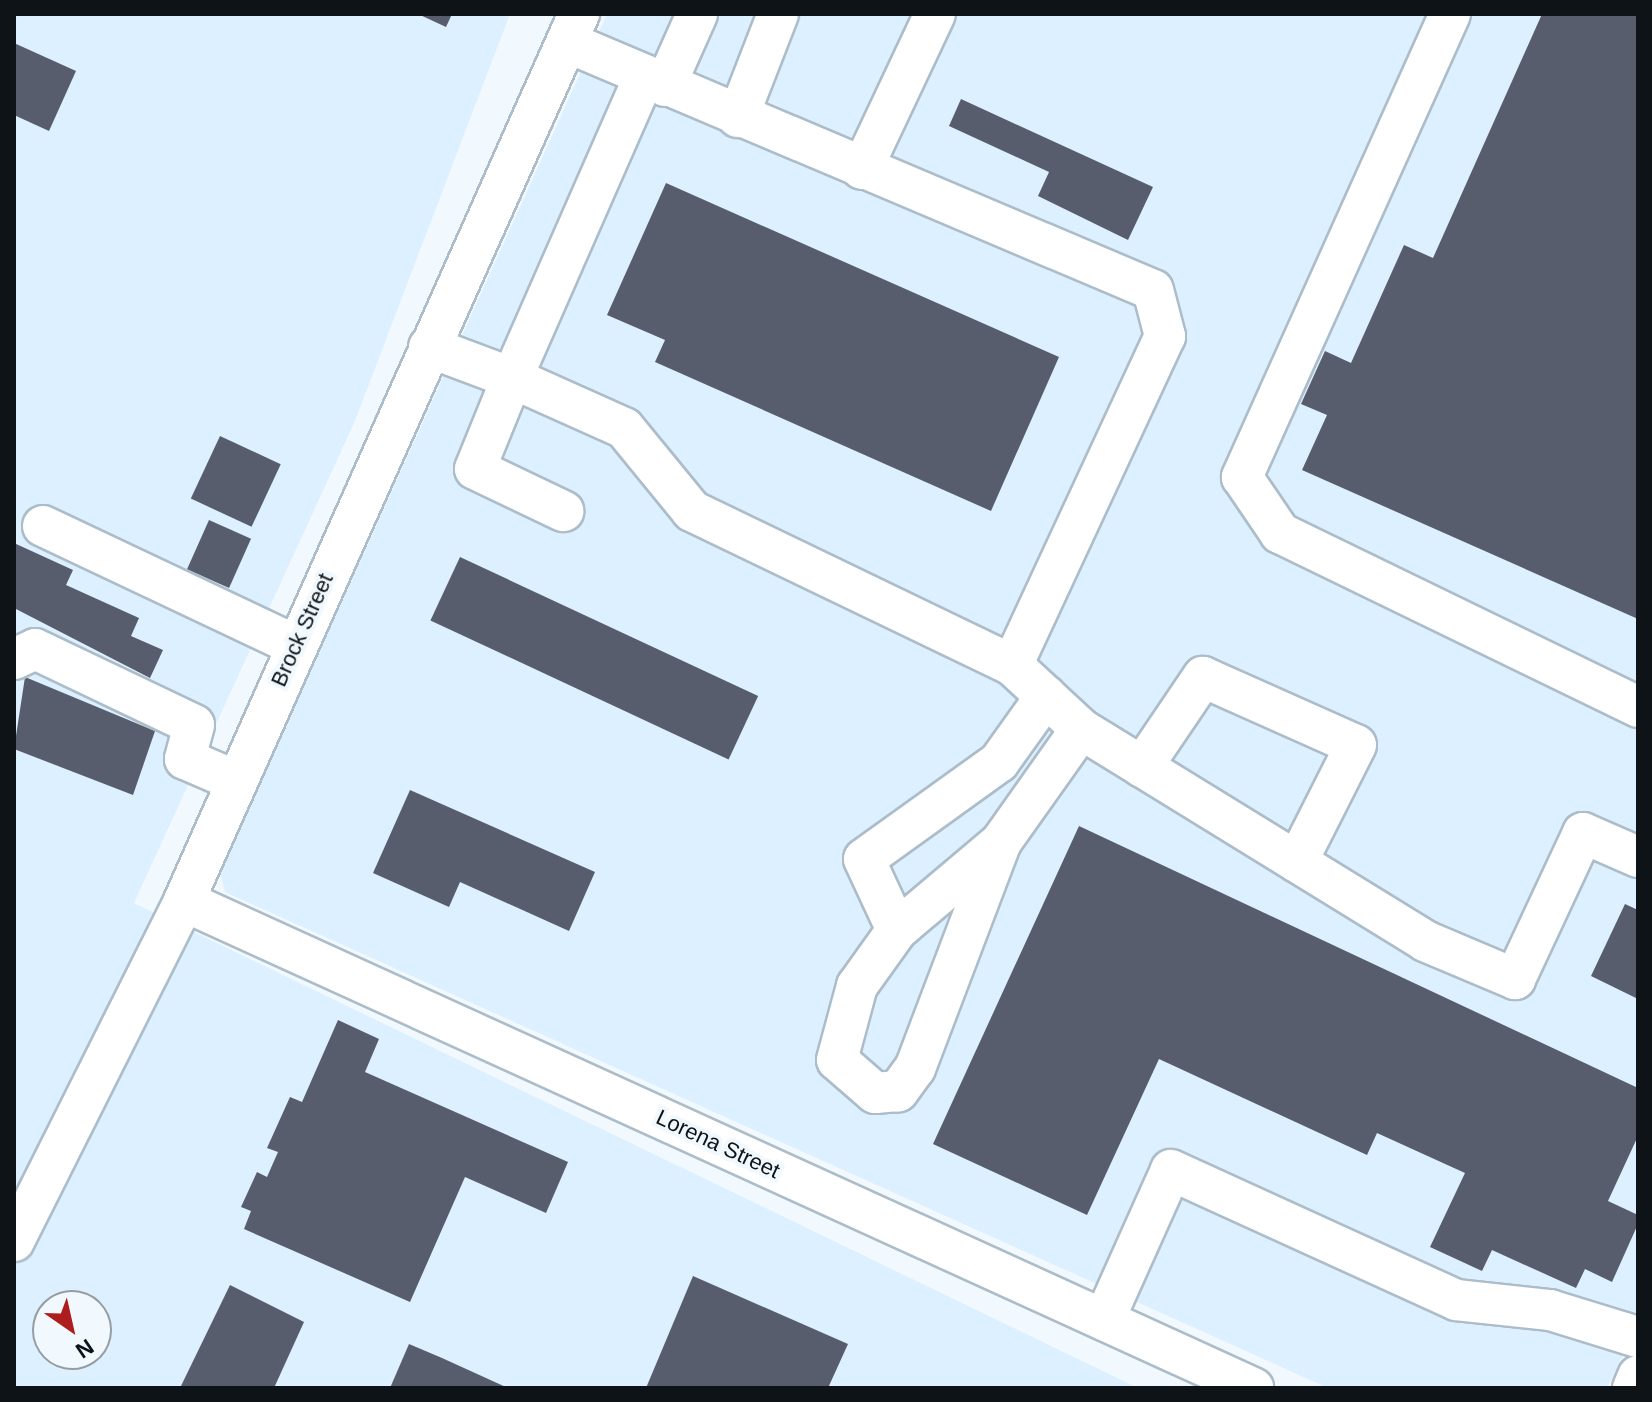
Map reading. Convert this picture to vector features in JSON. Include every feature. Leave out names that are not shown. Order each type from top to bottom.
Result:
[{"type":"street","points":[[563,511],[475,469],[512,378],[655,82],[697,14]]},
{"type":"street","points":[[738,117],[778,14]]},
{"type":"street","points":[[862,169],[935,14]]},
{"type":"street","points":[[1450,14],[1242,477],[1280,533],[1638,707]]},
{"type":"street","points":[[573,28],[655,82],[1153,290],[1165,336],[1012,665]]},
{"type":"street","name":"Brock Street","points":[[14,1241],[184,901],[295,645],[573,28]]},
{"type":"street","points":[[429,347],[512,378],[624,428],[692,511],[1012,665],[1081,729],[1425,941],[1515,979],[1583,833],[1638,857]]},
{"type":"street","points":[[43,526],[295,645]]},
{"type":"street","points":[[14,659],[35,649],[194,725],[185,759],[236,781]]},
{"type":"street","points":[[1142,767],[1203,677],[1356,745],[1297,862]]},
{"type":"street","points":[[897,930],[864,859],[999,762],[1046,696]]},
{"type":"street","points":[[1001,842],[897,930],[857,986],[837,1060],[875,1093],[898,1091],[915,1068],[1001,842],[1081,729]]},
{"type":"street","name":"Lorena Street","points":[[184,901],[1253,1388]]},
{"type":"street","points":[[1104,1320],[1171,1170],[1456,1300],[1550,1310],[1638,1337]]},
{"type":"street","points":[[1633,1388],[1638,1376]]},
{"type":"shaded area","points":[[14,14],[510,14],[355,421],[134,903],[1138,1388],[14,1388]]},
{"type":"shaded area","points":[[607,14],[1638,14],[1638,1324],[1607,1388],[1328,1388],[225,892],[220,872]]},
{"type":"building","points":[[418,14],[452,14],[446,27]]},
{"type":"building","points":[[1542,14],[1638,14],[1638,619],[1302,470],[1327,415],[1301,404],[1325,351],[1351,363],[1404,245],[1433,258]]},
{"type":"building","points":[[14,43],[76,71],[49,131],[14,115]]},
{"type":"building","points":[[961,99],[1153,187],[1128,240],[1038,196],[1049,172],[949,126]]},
{"type":"building","points":[[666,183],[1059,357],[991,511],[655,362],[665,340],[607,315]]},
{"type":"building","points":[[220,436],[281,464],[252,527],[191,499]]},
{"type":"building","points":[[209,520],[251,539],[229,588],[187,569]]},
{"type":"building","points":[[14,543],[73,570],[66,585],[139,618],[131,636],[163,650],[150,678],[14,608]]},
{"type":"building","points":[[460,557],[758,696],[729,759],[430,620]]},
{"type":"building","points":[[25,677],[155,731],[133,795],[14,749]]},
{"type":"building","points":[[410,790],[595,872],[569,931],[460,882],[449,907],[373,873]]},
{"type":"building","points":[[1079,826],[1638,1088],[1638,1136],[1608,1201],[1638,1215],[1638,1224],[1612,1282],[1585,1269],[1576,1288],[1492,1250],[1482,1271],[1430,1247],[1465,1173],[1377,1133],[1367,1155],[1159,1059],[1087,1215],[933,1144]]},
{"type":"building","points":[[1625,904],[1638,910],[1638,999],[1591,976]]},
{"type":"building","points":[[338,1020],[379,1039],[365,1072],[568,1162],[546,1213],[465,1177],[410,1302],[244,1229],[251,1211],[241,1207],[257,1172],[267,1177],[278,1152],[267,1148],[290,1097],[302,1102]]},
{"type":"building","points":[[693,1276],[848,1344],[828,1388],[646,1388]]},
{"type":"building","points":[[230,1285],[304,1322],[274,1388],[180,1388]]},
{"type":"building","points":[[409,1344],[442,1358],[508,1388],[390,1388]]}]
